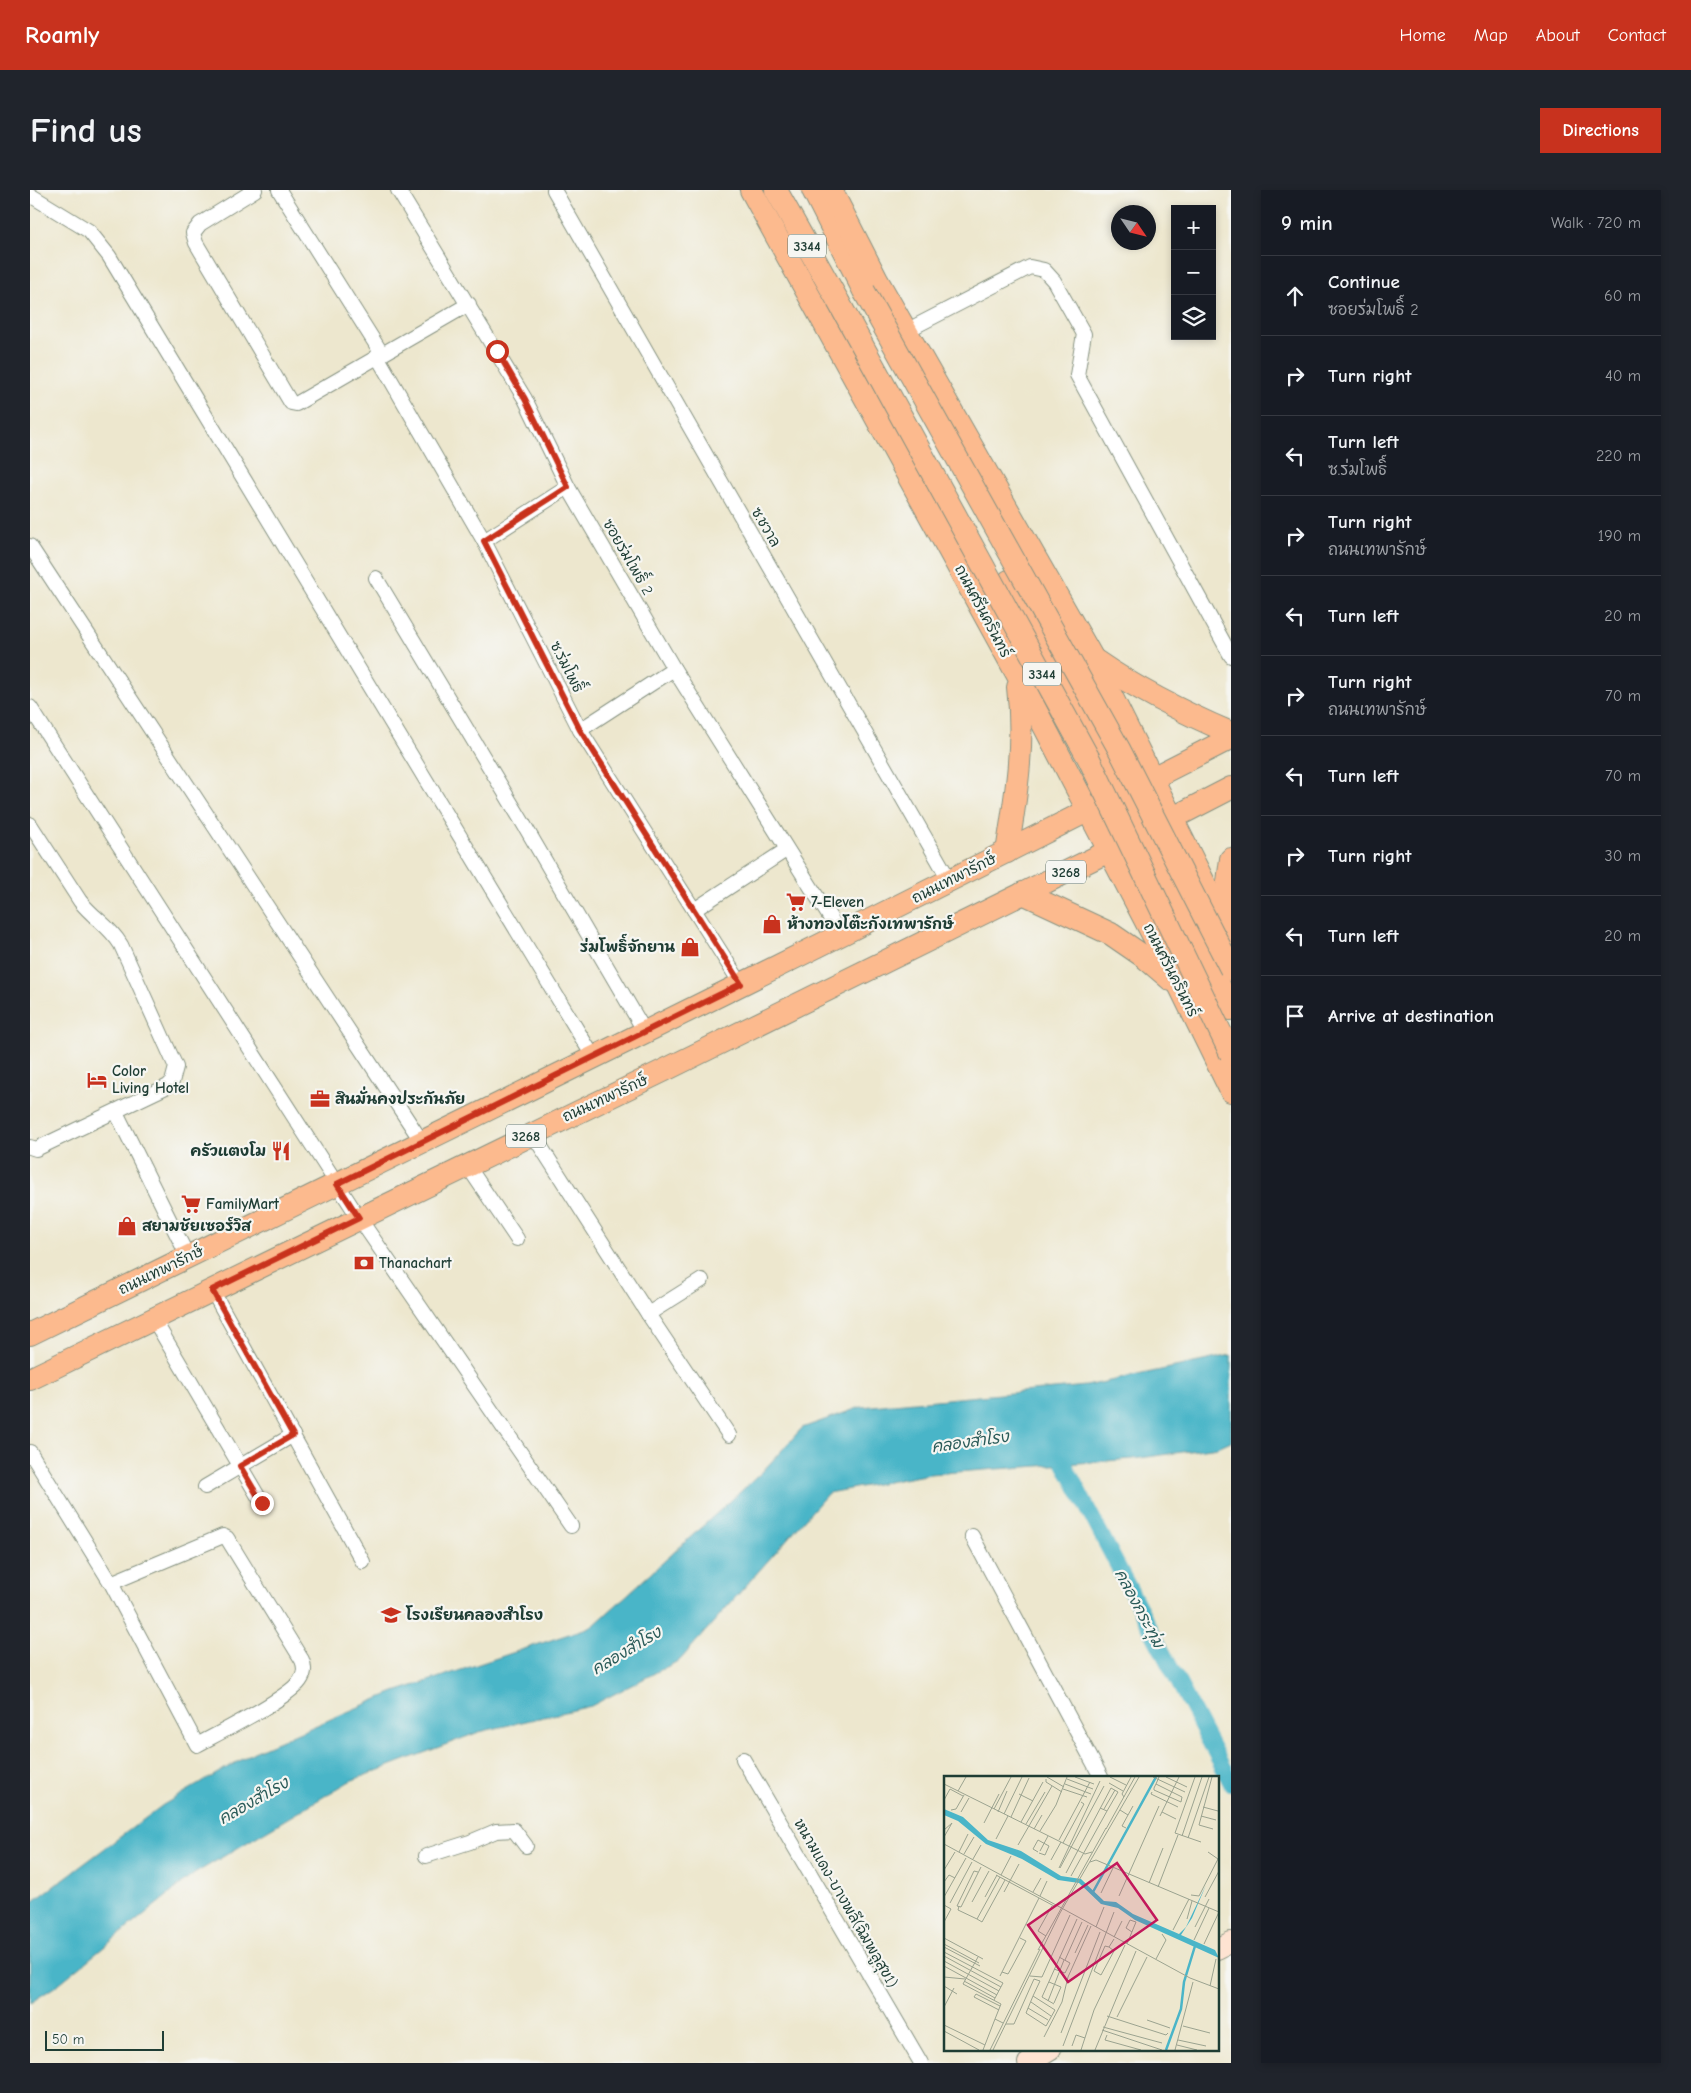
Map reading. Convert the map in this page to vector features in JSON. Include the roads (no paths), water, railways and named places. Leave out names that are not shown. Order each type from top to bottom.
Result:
[{"type":"main road","name":"ถนนศรีนครินทร์","points":[[751,190],[964,574],[1181,989],[1223,1056]]},
{"type":"main road","name":"ถนนศรีนครินทร์","points":[[776,190],[1090,759],[1223,1056],[1231,1091]]},
{"type":"main road","name":"3344","points":[[813,190],[864,291],[1119,749],[1231,969]]},
{"type":"main road","points":[[831,190],[877,280],[1094,659],[1229,934]]},
{"type":"main road","points":[[964,574],[982,585],[999,585],[1009,581],[1018,574],[1026,560],[1024,538]]},
{"type":"main road","points":[[1009,581],[1123,793],[1231,1009]]},
{"type":"main road","points":[[1094,659],[1115,674],[1174,707],[1231,733]]},
{"type":"main road","points":[[1007,852],[1020,772],[1022,716],[1017,674]]},
{"type":"main road","name":"ถนนเทพารักษ์","points":[[30,1334],[594,1058],[1089,812],[1231,738]]},
{"type":"main road","name":"ถนนเทพารักษ์","points":[[30,1379],[671,1067],[1144,834],[1231,788]]},
{"type":"main road","points":[[1229,934],[1225,905],[1231,859]]},
{"type":"main road","points":[[1022,893],[1111,934],[1143,956],[1181,989]]},
{"type":"main road","points":[[1223,1056],[1213,1033],[1224,1018],[1231,1014]]},
{"type":"main road","points":[[1218,1949],[1231,1942]]},
{"type":"main road","points":[[1028,2063],[1049,2050]]},
{"type":"street","points":[[255,190],[200,224],[193,233],[196,244],[291,403],[296,404],[469,304]]},
{"type":"street","name":"ซ.ร่มโพธิ์","points":[[279,190],[379,355],[484,541],[580,730],[741,984]]},
{"type":"street","name":"ซอยร่มโพธิ์ 2","points":[[398,190],[525,399],[568,487],[674,669],[841,935]]},
{"type":"street","name":"ซ.ชวาล","points":[[554,190],[950,881]]},
{"type":"street","points":[[30,195],[89,231],[109,256],[594,1058]]},
{"type":"street","points":[[906,331],[1030,267],[1044,270],[1054,281],[1084,334],[1077,375],[1231,656]]},
{"type":"street","points":[[484,541],[568,487]]},
{"type":"street","points":[[30,546],[422,1142]]},
{"type":"street","points":[[376,578],[524,823],[645,1032]]},
{"type":"street","points":[[580,730],[674,669]]},
{"type":"street","points":[[30,707],[359,1218],[571,1526]]},
{"type":"street","points":[[30,824],[80,902],[89,912],[112,929],[176,1067],[172,1082],[168,1086],[36,1149],[30,1146]]},
{"type":"street","points":[[694,910],[786,850]]},
{"type":"street","points":[[116,1112],[188,1257]]},
{"type":"street","points":[[532,1133],[648,1314],[729,1435]]},
{"type":"street","points":[[467,1165],[517,1238]]},
{"type":"street","points":[[648,1314],[702,1280]]},
{"type":"street","points":[[212,1290],[363,1562]]},
{"type":"street","points":[[153,1318],[262,1503]]},
{"type":"street","points":[[205,1487],[293,1435]]},
{"type":"street","points":[[30,1452],[111,1583],[197,1745],[286,1693],[299,1682],[305,1668],[302,1660],[231,1544],[223,1536],[111,1583]]},
{"type":"street","points":[[972,1536],[1100,1776]]},
{"type":"street","name":"หนามแดง-บางพลี(ฉิมพลูสุข1)","points":[[743,1759],[921,2063]]},
{"type":"street","points":[[426,1856],[470,1842],[496,1831],[514,1830],[526,1846]]},
{"type":"water","name":"คลองสำโรง","points":[[1231,1355],[1231,1441],[1218,1447],[1133,1459],[930,1474],[828,1493],[680,1660],[591,1706],[479,1732],[350,1781],[194,1874],[56,1986],[30,2003],[30,1904],[163,1805],[254,1752],[389,1694],[593,1626],[762,1472],[802,1428],[861,1407],[1086,1386]]},
{"type":"waterway","name":"คลองกระทุ่ม","points":[[1054,1444],[1231,1783]]},
{"type":"place","name":"7-Eleven","points":[[796,902]]},
{"type":"place","name":"ห้างทองโต๊ะกังเทพารักษ์","points":[[772,924]]},
{"type":"place","name":"ร่มโพธิ์จักยาน","points":[[690,947]]},
{"type":"place","name":"Color Living Hotel","points":[[97,1080]]},
{"type":"place","name":"สินมั่นคงประกันภัย","points":[[320,1099]]},
{"type":"place","name":"ครัวแตงโม","points":[[281,1151]]},
{"type":"place","name":"FamilyMart","points":[[191,1204]]},
{"type":"place","name":"สยามชัยเซอร์วิส","points":[[127,1226]]},
{"type":"place","name":"Thanachart","points":[[364,1263]]},
{"type":"place","name":"โรงเรียนคลองสำโรง","points":[[391,1615]]}]
